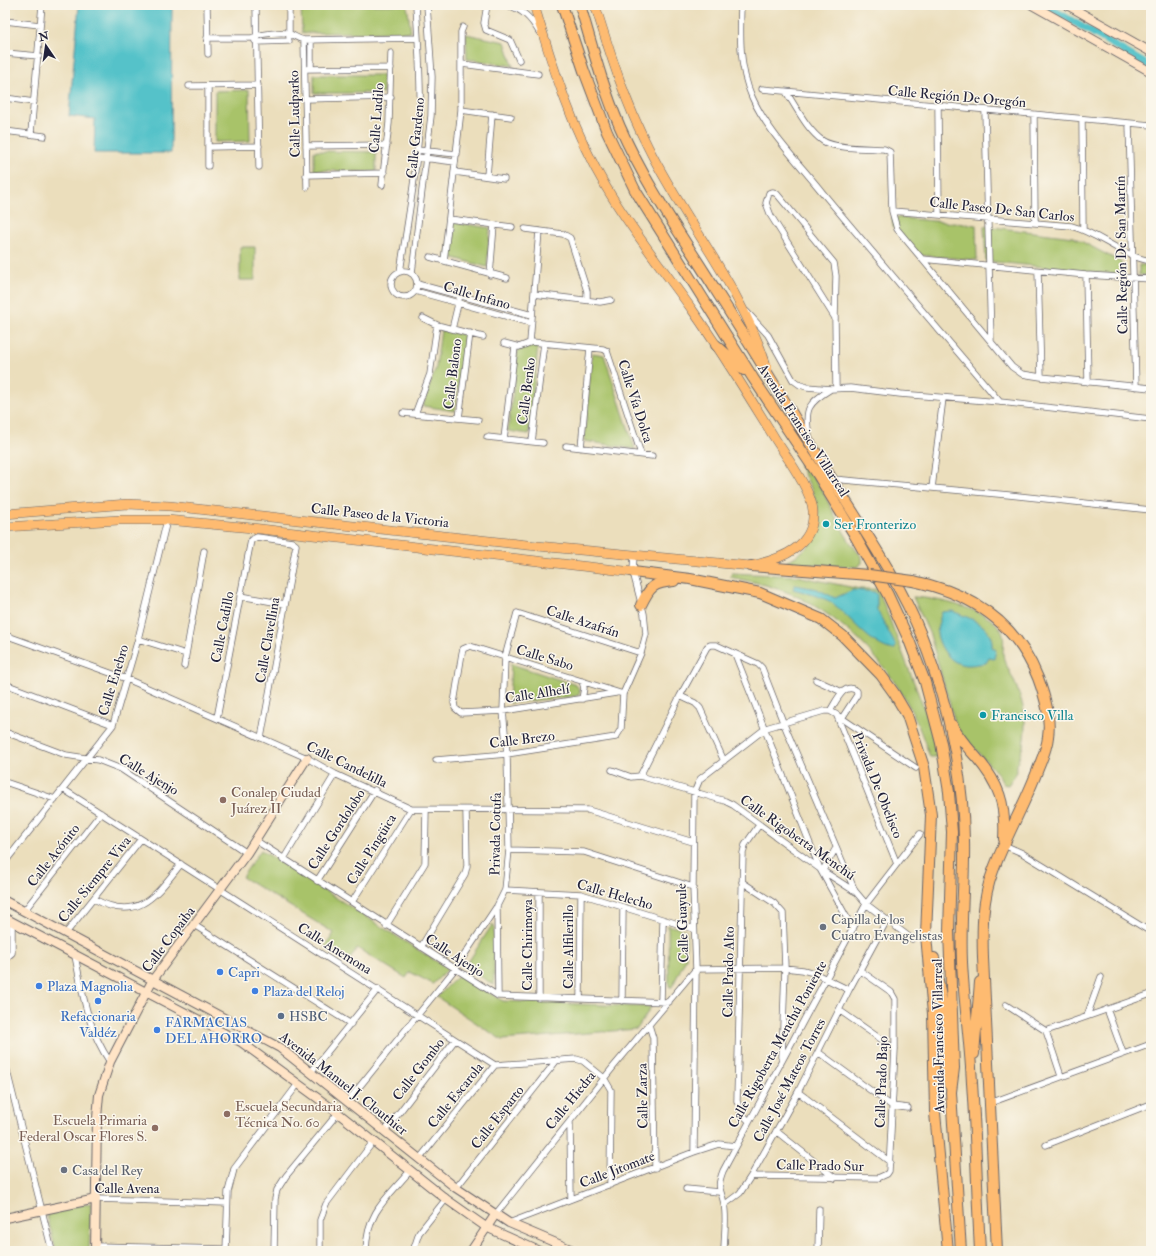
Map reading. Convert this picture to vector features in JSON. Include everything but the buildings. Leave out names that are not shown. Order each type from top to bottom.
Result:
[{"type":"highway","name":"Avenida Francisco Villarreal","points":[[562,5],[584,71],[607,132],[635,190],[753,378],[818,475],[888,595],[909,640],[934,711],[949,792],[952,832],[949,931],[954,1068],[951,1092],[961,1251]]},
{"type":"highway","name":"Avenida Francisco Villarreal","points":[[580,5],[607,94],[632,152],[649,185],[769,374],[854,513],[908,608],[921,634],[942,698],[960,777],[963,810],[964,842],[962,953],[964,997],[972,1082],[980,1251]]},
{"type":"highway","points":[[716,345],[753,378]]},
{"type":"highway","points":[[751,566],[869,575],[937,586],[956,594],[992,614],[1008,629],[1023,647],[1041,685],[1048,715],[1048,737],[1034,779],[992,871],[983,910],[983,958],[997,1251]]},
{"type":"highway","points":[[633,572],[690,579],[760,593],[821,619],[844,636],[881,675],[907,715],[917,742],[928,790],[931,841],[926,935],[933,1014],[935,1113],[948,1251]]},
{"type":"highway","points":[[641,605],[648,592],[656,584],[690,579]]},
{"type":"highway","points":[[942,698],[955,731],[992,776],[999,791],[1004,812],[1004,845]]},
{"type":"highway","points":[[926,913],[942,1003],[946,1072],[951,1092]]},
{"type":"highway","points":[[972,1082],[983,958]]},
{"type":"main road","points":[[534,5],[572,118],[596,170],[618,207],[716,345],[786,456],[810,499],[813,509],[811,530],[806,539],[797,548],[782,557],[751,566]]},
{"type":"main road","points":[[594,5],[624,94],[648,148],[674,195],[742,307],[759,342],[769,374]]},
{"type":"main road","points":[[1032,5],[1151,72]]},
{"type":"main road","points":[[1067,5],[1151,52]]},
{"type":"main road","name":"Calle Paseo de la Victoria","points":[[5,514],[127,504],[170,506],[527,545],[751,566]]},
{"type":"main road","name":"Calle Paseo de la Victoria","points":[[5,527],[119,520],[167,520],[252,528],[633,572]]},
{"type":"main road","name":"Calle Copaiba","points":[[95,1249],[97,1118],[99,1095],[110,1062],[152,981],[247,853],[307,758]]},
{"type":"main road","name":"Avenida Manuel J. Clouthier","points":[[5,901],[152,981],[280,1048],[456,1188],[495,1215],[575,1251]]},
{"type":"main road","name":"Avenida Manuel J. Clouthier","points":[[9,920],[241,1042],[338,1113],[446,1199],[486,1227],[539,1251]]},
{"type":"main road","points":[[241,1042],[248,1030]]},
{"type":"main road","name":"Calle Avena","points":[[5,1218],[42,1209],[96,1199]]},
{"type":"main road","name":"Calle Hiedra","points":[[471,1251],[495,1215]]},
{"type":"street","points":[[31,134],[39,56],[42,5]]},
{"type":"street","points":[[207,5],[208,54]]},
{"type":"street","points":[[256,5],[254,36],[257,42],[259,167]]},
{"type":"street","points":[[257,42],[289,41],[291,35],[289,5]]},
{"type":"street","name":"Calle Gardeno","points":[[400,272],[417,150],[420,85],[416,5]]},
{"type":"street","name":"Calle Gardeno","points":[[412,274],[431,116],[432,77],[427,5]]},
{"type":"street","points":[[487,5],[484,23],[486,30],[510,40],[519,60]]},
{"type":"street","points":[[507,5],[515,7],[530,17],[545,40]]},
{"type":"street","points":[[741,5],[740,37],[742,68],[752,98],[760,112],[788,150],[850,226],[1000,402]]},
{"type":"street","points":[[5,21],[40,25]]},
{"type":"street","points":[[444,261],[461,110],[462,27]]},
{"type":"street","points":[[207,38],[291,35],[308,40],[418,38]]},
{"type":"street","name":"Calle Ludparko","points":[[306,187],[308,40]]},
{"type":"street","points":[[5,53],[39,56]]},
{"type":"street","name":"Calle Ludilo","points":[[382,185],[391,97],[391,53]]},
{"type":"street","points":[[462,64],[538,74]]},
{"type":"street","points":[[308,69],[391,68]]},
{"type":"street","points":[[189,86],[258,85]]},
{"type":"street","points":[[208,86],[208,166]]},
{"type":"street","name":"Calle Región De Oregón","points":[[762,89],[1151,126]]},
{"type":"street","points":[[786,92],[809,128],[824,142],[834,145],[889,150],[891,155],[892,211],[896,229],[1017,372],[1040,377],[1151,388]]},
{"type":"street","points":[[306,99],[391,97]]},
{"type":"street","points":[[5,98],[34,102]]},
{"type":"street","points":[[938,106],[939,214]]},
{"type":"street","points":[[461,110],[511,117]]},
{"type":"street","points":[[985,111],[991,341]]},
{"type":"street","points":[[487,176],[492,114]]},
{"type":"street","points":[[1034,115],[1035,222]]},
{"type":"street","points":[[1082,119],[1083,229]]},
{"type":"street","name":"Calle Región De San Martín","points":[[1130,123],[1136,387]]},
{"type":"street","points":[[5,131],[44,136]]},
{"type":"street","points":[[306,146],[387,145]]},
{"type":"street","points":[[209,147],[259,146]]},
{"type":"street","points":[[417,150],[456,154]]},
{"type":"street","points":[[416,157],[456,162]]},
{"type":"street","points":[[455,172],[504,179]]},
{"type":"street","points":[[306,175],[384,173]]},
{"type":"street","points":[[833,389],[836,276],[834,263],[777,194],[773,192],[769,193],[766,203],[771,216],[834,318]]},
{"type":"street","name":"Calle Paseo De San Carlos","points":[[892,211],[1035,222],[1083,229],[1133,256],[1151,261]]},
{"type":"street","points":[[449,219],[512,227]]},
{"type":"street","points":[[490,275],[494,225]]},
{"type":"street","points":[[525,229],[563,234],[570,238],[587,291],[587,299]]},
{"type":"street","points":[[530,342],[539,231]]},
{"type":"street","points":[[430,256],[490,275],[507,278]]},
{"type":"street","points":[[922,259],[1086,275],[1151,279]]},
{"type":"street","points":[[1038,270],[1040,377]]},
{"type":"street","points":[[400,272],[412,274],[417,284],[415,291],[404,297],[398,295],[393,290],[391,284],[393,278],[400,272]]},
{"type":"street","points":[[1086,275],[1088,382]]},
{"type":"street","name":"Calle Infano","points":[[417,284],[531,323]]},
{"type":"street","name":"Calle Infano","points":[[415,291],[532,315]]},
{"type":"street","points":[[534,294],[587,299],[600,302],[611,300]]},
{"type":"street","points":[[452,329],[459,299]]},
{"type":"street","points":[[742,307],[768,335],[792,380],[807,387],[833,389],[850,388],[943,398],[1000,402],[1151,419]]},
{"type":"street","points":[[424,318],[452,329],[483,337]]},
{"type":"street","points":[[416,414],[430,374],[437,324]]},
{"type":"street","name":"Calle Balono","points":[[459,418],[470,333]]},
{"type":"street","points":[[504,343],[515,347],[521,347],[530,342],[590,348],[580,448]]},
{"type":"street","name":"Calle Benko","points":[[532,442],[544,343]]},
{"type":"street","points":[[504,439],[515,347]]},
{"type":"street","name":"Calle Vía Dolca","points":[[590,348],[603,349],[609,354],[640,454]]},
{"type":"street","points":[[810,441],[807,423],[808,410],[816,400],[833,389]]},
{"type":"street","points":[[932,488],[943,398]]},
{"type":"street","points":[[403,412],[478,420]]},
{"type":"street","points":[[487,437],[544,443]]},
{"type":"street","name":"Calle Vía Dolca","points":[[566,446],[652,456]]},
{"type":"street","points":[[833,479],[1151,510]]},
{"type":"street","name":"Calle Enebro","points":[[5,862],[113,724],[138,639],[167,520]]},
{"type":"street","name":"Calle Clavellina","points":[[251,540],[257,538],[292,542],[296,545],[261,738]]},
{"type":"street","name":"Calle Cadillo","points":[[217,718],[251,540]]},
{"type":"street","points":[[184,666],[204,551]]},
{"type":"street","points":[[623,694],[642,653],[646,634],[633,572],[634,554]]},
{"type":"street","points":[[240,596],[285,604]]},
{"type":"street","name":"Calle Azafrán","points":[[517,613],[642,653]]},
{"type":"street","name":"Privada Cotufa","points":[[347,1102],[454,969],[497,906],[505,890],[509,850],[507,754],[503,711],[505,657],[517,613]]},
{"type":"street","name":"Calle Candelilla","points":[[5,635],[127,679],[307,758],[335,774],[374,790],[411,809],[588,810],[693,842]]},
{"type":"street","points":[[138,639],[186,654]]},
{"type":"street","points":[[640,776],[680,696],[710,645],[716,645],[758,664],[762,668],[783,722],[855,891],[866,904],[912,939]]},
{"type":"street","name":"Calle Sabo","points":[[461,713],[454,708],[454,703],[462,653],[464,649],[470,646],[623,694]]},
{"type":"street","points":[[736,654],[821,869],[853,928]]},
{"type":"street","points":[[816,680],[842,692]]},
{"type":"street","points":[[582,681],[584,688],[582,699]]},
{"type":"street","points":[[5,684],[113,724]]},
{"type":"street","points":[[766,728],[824,711],[830,711],[840,717],[858,693],[851,688],[846,689],[842,692],[830,711]]},
{"type":"street","name":"Calle Alhelí","points":[[461,713],[503,711],[616,693]]},
{"type":"street","name":"Calle Brezo","points":[[436,760],[507,754],[611,739],[616,737],[621,729],[623,694]]},
{"type":"street","points":[[680,696],[694,703],[700,708],[724,760]]},
{"type":"street","name":"Privada De Obelisco","points":[[840,717],[916,768]]},
{"type":"street","name":"Privada De Obelisco","points":[[840,717],[897,864]]},
{"type":"street","name":"Calle Guayule","points":[[694,1152],[696,969],[693,887],[694,793],[700,779],[766,728]]},
{"type":"street","name":"Calle Ajenjo","points":[[5,732],[66,755],[110,764],[127,773],[247,853]]},
{"type":"street","name":"Calle Rigoberta Menchú","points":[[612,770],[631,777],[640,776],[725,801],[821,869],[855,891]]},
{"type":"street","points":[[283,860],[335,774]]},
{"type":"street","points":[[5,782],[55,799]]},
{"type":"street","name":"Calle Anemona","points":[[63,789],[495,1065]]},
{"type":"street","name":"Calle Gordolobo","points":[[317,880],[374,790]]},
{"type":"street","name":"Calle Pingüica","points":[[352,902],[411,809]]},
{"type":"street","points":[[386,926],[425,863],[426,810]]},
{"type":"street","points":[[421,948],[465,874],[467,866],[466,810]]},
{"type":"street","name":"Calle Acónito","points":[[24,911],[101,813]]},
{"type":"street","name":"Calle Prado Alto","points":[[749,1121],[741,1113],[737,1101],[742,882],[745,845],[759,825]]},
{"type":"street","points":[[866,904],[920,834]]},
{"type":"street","name":"Calle Siempre Viva","points":[[66,933],[141,839]]},
{"type":"street","name":"Calle Ajenjo","points":[[255,840],[283,860],[352,902],[386,926],[498,996],[669,1002]]},
{"type":"street","points":[[1004,845],[1022,853],[1151,932]]},
{"type":"street","points":[[821,869],[836,848]]},
{"type":"street","points":[[509,850],[584,852],[693,887]]},
{"type":"street","points":[[94,899],[109,908],[120,909],[133,907],[147,902],[157,894],[181,864]]},
{"type":"street","points":[[742,882],[774,903],[783,913],[785,968],[782,1060]]},
{"type":"street","name":"Calle Helecho","points":[[505,890],[581,894],[663,921],[694,929]]},
{"type":"street","name":"Calle Chirimoya","points":[[539,892],[539,998]]},
{"type":"street","name":"Calle Alfilerillo","points":[[580,999],[581,894]]},
{"type":"street","name":"Calle Rigoberta Menchú Poniente","points":[[719,1192],[720,1180],[735,1146],[866,904]]},
{"type":"street","points":[[497,906],[498,996]]},
{"type":"street","points":[[622,1000],[623,907]]},
{"type":"street","points":[[5,959],[12,953],[9,920]]},
{"type":"street","name":"Calle José Mateos Torres","points":[[724,1205],[740,1193],[751,1176],[798,1092],[849,990],[861,971],[887,920]]},
{"type":"street","points":[[661,1001],[663,921]]},
{"type":"street","points":[[194,925],[351,1024]]},
{"type":"street","points":[[75,956],[92,1029],[98,1044],[110,1062]]},
{"type":"street","points":[[696,969],[785,968],[803,970],[849,990]]},
{"type":"street","name":"Calle Hiedra","points":[[495,1215],[604,1078],[696,969]]},
{"type":"street","name":"Calle Prado Bajo","points":[[861,971],[890,992],[895,999],[895,1050],[890,1162],[887,1174]]},
{"type":"street","points":[[1087,1016],[1101,977]]},
{"type":"street","points":[[311,1072],[378,990]]},
{"type":"street","points":[[1046,1031],[1151,994]]},
{"type":"street","points":[[1006,1005],[1046,1031],[1061,1076]]},
{"type":"street","points":[[1106,1009],[1123,1053]]},
{"type":"street","points":[[839,1010],[895,1050]]},
{"type":"street","name":"Calle Zarza","points":[[649,1025],[654,1038],[655,1168]]},
{"type":"street","name":"Calle Gombo","points":[[385,1131],[455,1040]]},
{"type":"street","points":[[990,1107],[1061,1076],[1151,1044]]},
{"type":"street","points":[[818,1052],[892,1106],[908,1108]]},
{"type":"street","points":[[495,1065],[576,1059],[582,1061],[604,1078],[611,1090],[610,1185]]},
{"type":"street","name":"Calle Esparto","points":[[456,1188],[557,1060]]},
{"type":"street","points":[[5,1063],[52,1251]]},
{"type":"street","name":"Calle Escarola","points":[[420,1158],[495,1065]]},
{"type":"street","points":[[95,1249],[226,1250],[227,1203],[234,1169],[298,1084]]},
{"type":"street","points":[[798,1092],[890,1162]]},
{"type":"street","points":[[1046,1145],[1151,1104]]},
{"type":"street","points":[[274,1251],[275,1199],[277,1190],[286,1176],[338,1113]]},
{"type":"street","points":[[570,1121],[570,1199]]},
{"type":"street","points":[[776,1131],[835,1178]]},
{"type":"street","points":[[320,1251],[320,1220],[326,1204],[373,1142]]},
{"type":"street","name":"Calle Jitomate","points":[[510,1223],[694,1152],[719,1144],[735,1146]]},
{"type":"street","points":[[366,1251],[367,1238],[372,1217],[410,1171]]},
{"type":"street","name":"Calle Prado Sur","points":[[751,1176],[878,1178],[887,1174]]},
{"type":"street","points":[[686,1189],[719,1192],[724,1205],[724,1251]]},
{"type":"street","name":"Calle Avena","points":[[96,1199],[227,1203]]},
{"type":"street","points":[[414,1251],[419,1233],[446,1199]]},
{"type":"street","points":[[818,1251],[819,1209]]},
{"type":"green space","points":[[301,5],[407,5],[411,32],[302,33]]},
{"type":"green space","points":[[466,34],[505,42],[513,66],[467,59]]},
{"type":"green space","points":[[314,75],[383,75],[383,93],[314,93]]},
{"type":"green space","points":[[249,90],[250,141],[215,142],[215,91]]},
{"type":"green space","points":[[314,151],[376,152],[376,172],[314,170]]},
{"type":"green space","points":[[892,217],[976,225],[977,260],[917,255],[893,227]]},
{"type":"green space","points":[[452,222],[490,228],[487,267],[447,256]]},
{"type":"green space","points":[[984,226],[1073,237],[1121,262],[1121,275],[986,261]]},
{"type":"green space","points":[[240,247],[255,247],[255,280],[240,280]]},
{"type":"green space","points":[[1139,265],[1151,265],[1151,275],[1139,275]]},
{"type":"green space","points":[[441,330],[465,335],[455,411],[423,406],[436,367]]},
{"type":"green space","points":[[538,345],[529,434],[508,431],[518,350]]},
{"type":"green space","points":[[592,353],[604,355],[635,449],[584,441]]},
{"type":"green space","points":[[803,462],[822,490],[845,535],[862,557],[862,563],[857,567],[785,563],[798,555],[813,540],[819,518],[810,485],[799,465]]},
{"type":"green space","points":[[732,573],[797,576],[860,589],[878,589],[928,719],[937,757],[930,757],[915,718],[898,687],[868,649],[851,632],[812,604],[791,594],[764,585],[730,577]]},
{"type":"green space","points":[[913,597],[947,602],[961,606],[985,616],[995,623],[1001,630],[1003,634],[1003,654],[1005,662],[1019,693],[1025,717],[1024,741],[1018,761],[1017,772],[1008,785],[1003,784],[998,774],[957,729],[930,635]]},
{"type":"green space","points":[[511,664],[576,685],[580,692],[577,696],[509,703]]},
{"type":"green space","points":[[261,850],[448,969],[433,984],[410,972],[406,978],[357,948],[348,962],[325,947],[334,933],[242,877]]},
{"type":"green space","points":[[492,925],[494,925],[494,985],[465,967]]},
{"type":"green space","points":[[668,925],[686,930],[686,958],[672,987],[669,986]]},
{"type":"green space","points":[[459,975],[503,1001],[651,1007],[637,1029],[502,1040],[437,997]]},
{"type":"green space","points":[[91,1203],[89,1251],[56,1251],[46,1212]]},
{"type":"water","points":[[79,5],[172,5],[171,153],[94,153],[95,119],[69,116]]},
{"type":"water","points":[[795,585],[817,589],[835,598],[853,590],[875,592],[877,595],[877,610],[896,646],[894,650],[885,648],[869,637],[828,600],[793,589]]},
{"type":"water","points":[[952,611],[979,623],[985,628],[992,639],[992,647],[996,650],[994,659],[989,658],[986,663],[964,665],[954,661],[947,655],[939,642],[937,631],[942,612]]},
{"type":"waterway","points":[[1045,5],[1151,67]]},
{"type":"place","name":"Ser Fronterizo","points":[[826,524]]},
{"type":"place","name":"Francisco Villa","points":[[983,715]]},
{"type":"place","name":"Conalep Ciudad Juárez II","points":[[223,800]]},
{"type":"place","name":"Capilla de los Cuatro Evangelistas","points":[[823,927]]},
{"type":"place","name":"Capri","points":[[220,972]]},
{"type":"place","name":"Plaza Magnolia","points":[[39,986]]},
{"type":"place","name":"Plaza del Reloj","points":[[255,991]]},
{"type":"place","name":"Refaccionaria Valdéz","points":[[98,1001]]},
{"type":"place","name":"HSBC","points":[[281,1016]]},
{"type":"place","name":"FARMACIAS DEL AHORRO","points":[[157,1030]]},
{"type":"place","name":"Escuela Secundaria Técnica No. 60","points":[[227,1114]]},
{"type":"place","name":"Escuela Primaria Federal Oscar Flores S.","points":[[155,1128]]},
{"type":"place","name":"Casa del Rey","points":[[64,1170]]}]
